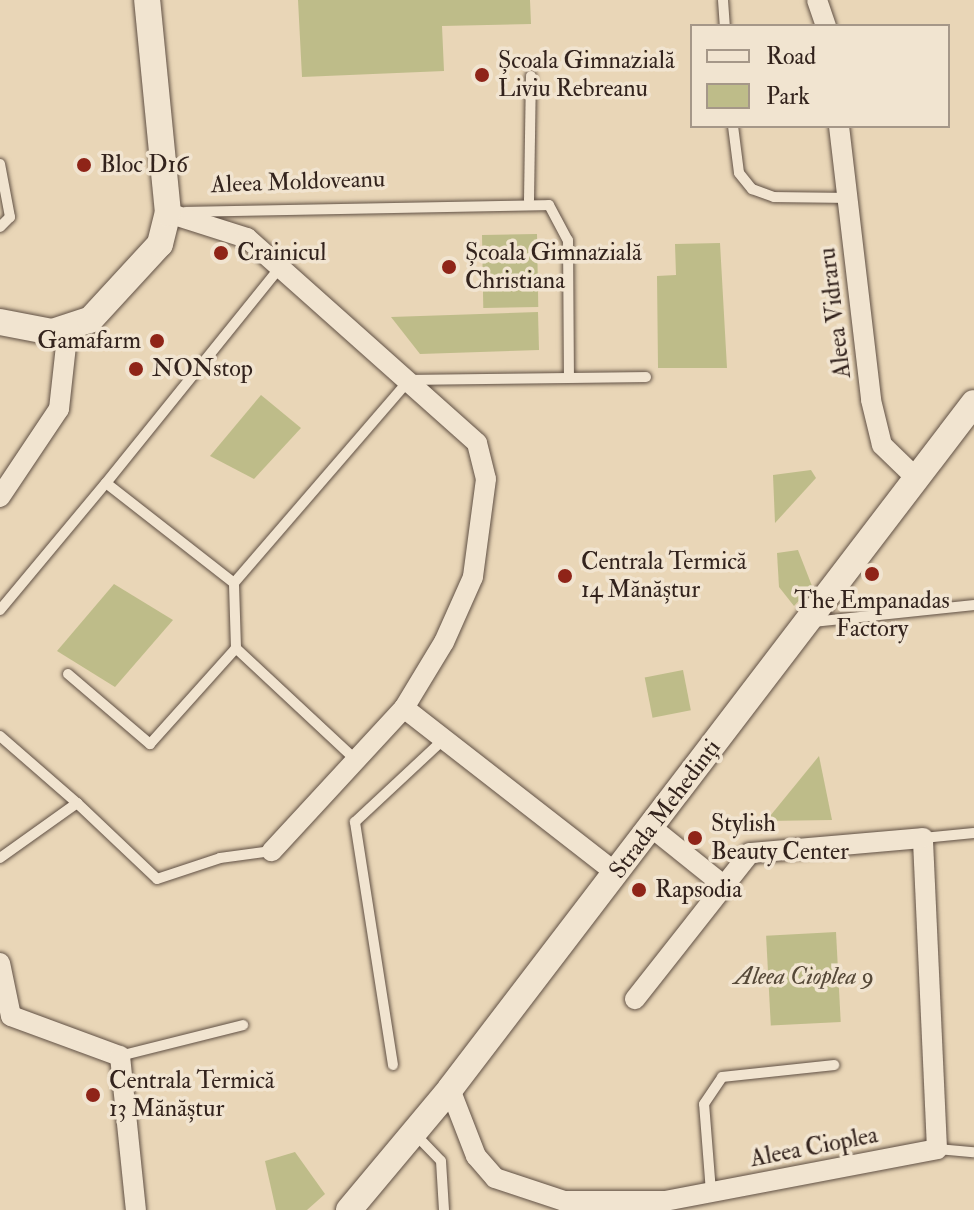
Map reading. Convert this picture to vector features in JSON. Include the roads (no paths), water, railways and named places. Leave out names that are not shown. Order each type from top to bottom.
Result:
[{"type":"street","points":[[0,322],[35,332],[68,328],[98,313],[134,278],[160,244],[168,213],[147,0]]},
{"type":"street","points":[[817,0],[825,24]]},
{"type":"street","name":"Aleea Vidraru","points":[[839,128],[882,445],[916,478]]},
{"type":"street","name":"Aleea Moldoveanu","points":[[168,213],[247,238],[477,443],[486,479],[473,577],[404,708],[272,851]]},
{"type":"street","points":[[0,497],[59,409],[68,328]]},
{"type":"street","name":"Strada Mehedinți","points":[[349,1210],[450,1089],[974,403]]},
{"type":"street","points":[[404,708],[616,873]]},
{"type":"street","points":[[651,827],[722,884]]},
{"type":"street","points":[[635,999],[722,884],[762,849],[923,838],[937,1149]]},
{"type":"street","points":[[0,963],[4,1005],[22,1024],[120,1056],[136,1210]]},
{"type":"street","name":"Aleea Cioplea","points":[[450,1089],[476,1156],[519,1191],[564,1201],[711,1194],[937,1149]]},
{"type":"lane","points":[[723,0],[725,24]]},
{"type":"lane","points":[[531,76],[529,200],[560,216],[568,240],[569,377]]},
{"type":"lane","points":[[733,128],[739,173],[752,189],[774,197],[848,198]]},
{"type":"lane","points":[[0,164],[10,217],[0,227]]},
{"type":"lane","name":"Aleea Moldoveanu","points":[[168,213],[529,200]]},
{"type":"lane","points":[[0,610],[280,267]]},
{"type":"lane","points":[[68,674],[150,744],[236,648],[234,583],[409,380],[646,377]]},
{"type":"lane","points":[[106,483],[234,583]]},
{"type":"lane","points":[[807,623],[974,605]]},
{"type":"lane","points":[[236,648],[357,761]]},
{"type":"lane","points":[[0,736],[157,879],[220,858],[272,851]]},
{"type":"lane","points":[[393,1065],[355,822],[444,739]]},
{"type":"lane","points":[[0,858],[77,803]]},
{"type":"lane","points":[[923,838],[974,833]]},
{"type":"lane","points":[[120,1056],[243,1025]]},
{"type":"lane","points":[[711,1194],[704,1104],[722,1077],[834,1065]]},
{"type":"lane","points":[[414,1132],[441,1161],[444,1210]]},
{"type":"lane","points":[[937,1149],[974,1152]]},
{"type":"place","name":"Școala Gimnazială Liviu Rebreanu","points":[[482,75]]},
{"type":"place","name":"Bloc D16","points":[[84,165]]},
{"type":"place","name":"Crainicul","points":[[221,253]]},
{"type":"place","name":"Școala Gimnazială Christiana","points":[[449,267]]},
{"type":"place","name":"Gamafarm","points":[[157,341]]},
{"type":"place","name":"NONstop","points":[[136,369]]},
{"type":"place","name":"The Empanadas Factory","points":[[872,574]]},
{"type":"place","name":"Centrala Termică 14 Mănăștur","points":[[565,576]]},
{"type":"place","name":"Stylish Beauty Center","points":[[695,838]]},
{"type":"place","name":"Rapsodia","points":[[639,890]]},
{"type":"place","name":"Centrala Termică 13 Mănăștur","points":[[93,1095]]},
{"type":"park label","name":"Aleea Cioplea 9","points":[[804,977]]}]
